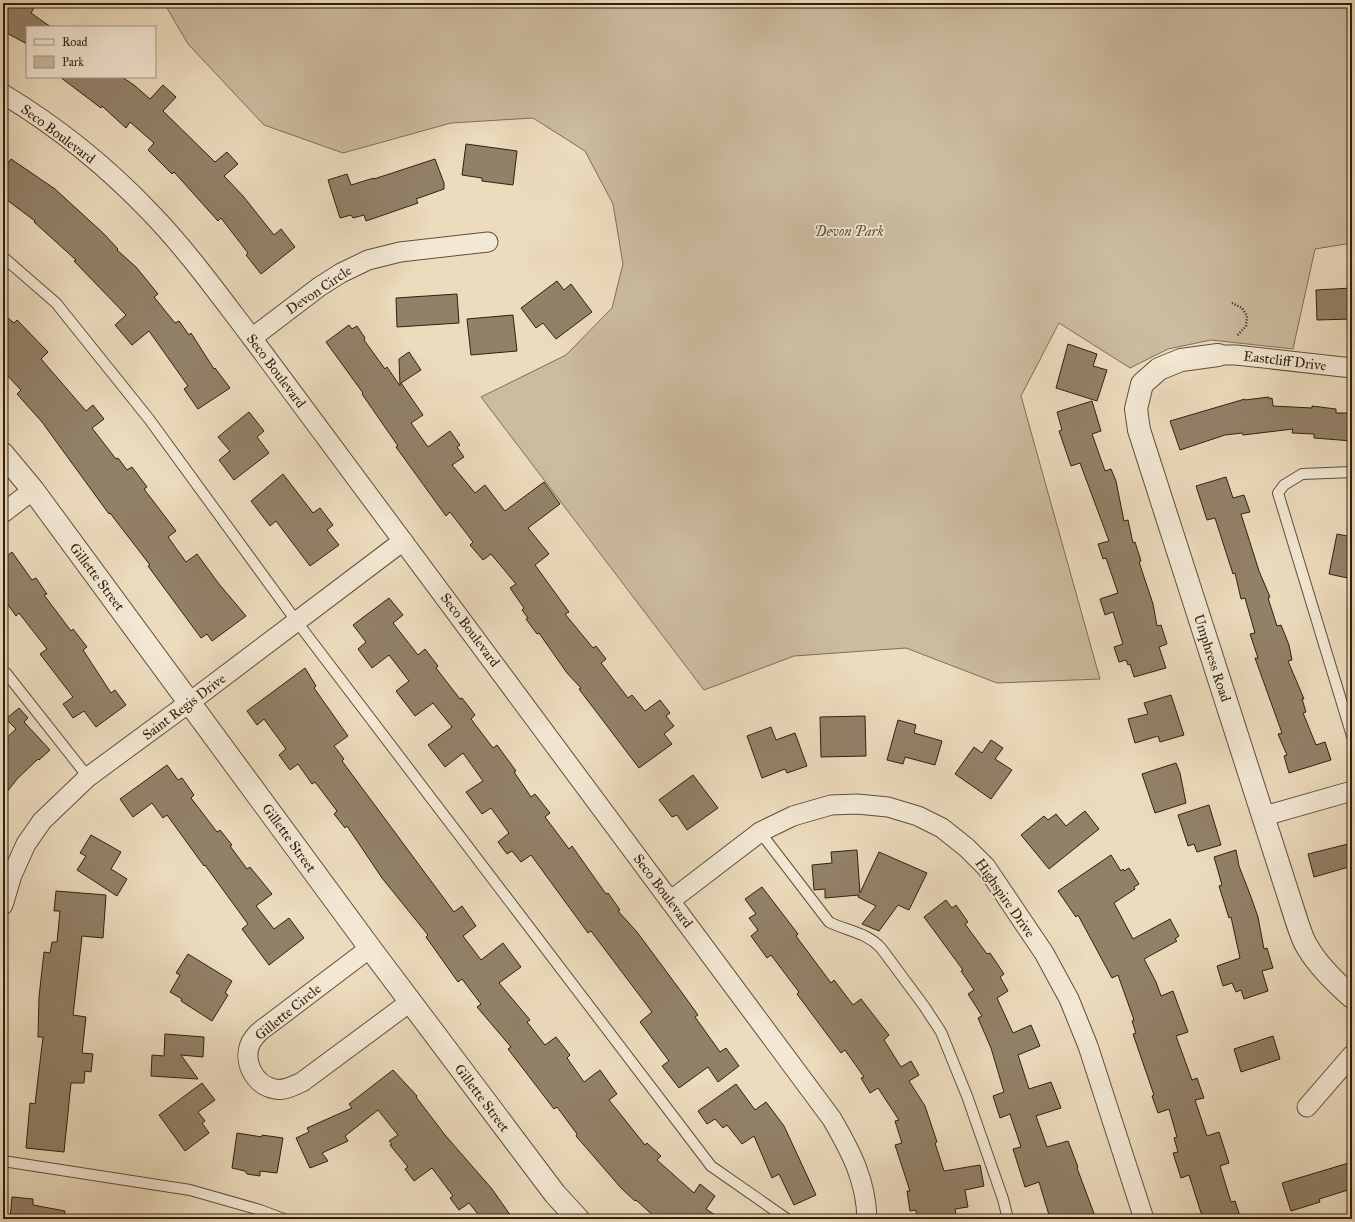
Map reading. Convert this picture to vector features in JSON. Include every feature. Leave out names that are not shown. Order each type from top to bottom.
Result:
[{"type":"street","name":"Seco Boulevard","points":[[3,94],[47,123],[118,181],[150,211],[186,253],[252,338],[832,1119],[849,1148],[862,1181],[867,1219]]},
{"type":"street","name":"Devon Circle","points":[[252,338],[319,287],[341,273],[368,260],[400,252],[488,242]]},
{"type":"street","name":"Eastcliff Drive","points":[[1227,355],[1352,368]]},
{"type":"street","name":"Umphress Road","points":[[1227,355],[1181,360],[1158,369],[1142,384],[1136,409],[1139,430],[1298,925],[1307,948],[1322,967],[1352,997]]},
{"type":"street","name":"Gillette Street","points":[[3,454],[33,490],[410,1002],[555,1194],[578,1219]]},
{"type":"street","points":[[3,513],[33,490]]},
{"type":"street","name":"Saint Regis Drive","points":[[3,905],[12,875],[26,844],[42,821],[88,777],[297,622],[403,541]]},
{"type":"street","points":[[1264,816],[1352,790]]},
{"type":"street","name":"Highspire Drive","points":[[670,900],[760,832],[794,816],[831,805],[857,804],[888,807],[918,816],[942,828],[967,848],[986,867],[1044,953],[1069,999],[1088,1046],[1144,1219]]},
{"type":"street","name":"Gillette Circle","points":[[370,948],[259,1032],[251,1042],[248,1055],[249,1066],[255,1078],[264,1085],[275,1089],[288,1088],[302,1082],[410,1002]]},
{"type":"street","points":[[1307,1107],[1352,1055]]},
{"type":"lane","points":[[3,258],[56,304],[149,419],[297,622],[711,1166],[787,1219]]},
{"type":"lane","points":[[1352,472],[1302,474],[1284,485],[1278,493],[1352,736]]},
{"type":"lane","points":[[4,673],[88,777]]},
{"type":"lane","points":[[760,832],[829,922],[874,940],[924,1006],[941,1032],[967,1096],[1003,1199],[1008,1219]]},
{"type":"lane","points":[[3,1162],[190,1190],[260,1210],[284,1219]]},
{"type":"path","points":[[1227,355],[1236,340],[1237,335],[1246,326],[1248,320],[1246,312],[1242,308],[1232,303]]},
{"type":"green space","name":"Devon Park","points":[[164,3],[1352,3],[1352,243],[1315,249],[1293,349],[1211,340],[1168,349],[1130,368],[1059,323],[1021,396],[1100,679],[997,683],[906,648],[794,656],[704,690],[481,397],[566,355],[612,308],[623,264],[613,204],[585,151],[533,118],[451,123],[343,153],[264,125],[188,44]]},
{"type":"building","points":[[3,3],[37,3],[31,13],[50,26],[26,26],[26,43],[3,31]]},
{"type":"building","points":[[61,78],[124,78],[150,99],[163,85],[176,97],[163,111],[215,162],[227,152],[238,164],[224,176],[243,196],[274,235],[281,229],[295,247],[261,274],[246,255],[248,253],[221,218],[218,221],[174,172],[172,174],[148,150],[154,143],[130,122],[126,128],[102,106],[101,108]]},
{"type":"building","points":[[466,144],[517,151],[513,185],[482,181],[482,178],[462,175]]},
{"type":"building","points":[[11,159],[55,189],[103,233],[118,249],[117,250],[136,267],[158,294],[154,297],[175,323],[179,321],[189,335],[191,333],[214,369],[215,368],[230,388],[198,409],[184,389],[188,386],[149,331],[132,345],[115,325],[126,315],[74,261],[76,260],[34,222],[35,221],[3,197],[3,170]]},
{"type":"building","points":[[435,159],[444,183],[444,189],[416,199],[418,203],[366,221],[364,215],[353,218],[351,215],[340,218],[328,180],[347,174],[351,185]]},
{"type":"building","points":[[557,281],[564,290],[571,284],[592,312],[556,339],[543,323],[536,328],[521,308]]},
{"type":"building","points":[[1352,288],[1352,319],[1317,320],[1316,290]]},
{"type":"building","points":[[457,294],[459,323],[397,327],[396,298]]},
{"type":"building","points":[[3,314],[14,323],[17,320],[48,352],[41,359],[86,411],[93,405],[104,419],[92,428],[116,459],[118,458],[127,470],[132,467],[147,487],[144,489],[176,531],[168,537],[186,562],[197,554],[219,584],[246,616],[212,641],[207,634],[201,638],[148,566],[150,565],[110,513],[109,514],[42,422],[17,394],[21,390],[3,371]]},
{"type":"building","points":[[513,315],[517,351],[471,355],[467,319]]},
{"type":"building","points":[[349,325],[352,329],[357,326],[365,338],[364,340],[385,369],[387,367],[400,386],[399,359],[409,352],[421,370],[401,383],[423,415],[411,423],[428,447],[450,431],[460,445],[457,447],[464,457],[452,465],[475,493],[485,485],[505,511],[544,482],[560,504],[528,528],[549,554],[535,565],[569,612],[565,614],[593,648],[596,646],[606,659],[601,663],[628,698],[632,695],[645,711],[660,700],[670,713],[666,716],[674,726],[664,734],[672,744],[639,768],[579,689],[581,688],[567,673],[539,633],[537,634],[526,619],[528,618],[522,610],[524,608],[510,588],[516,584],[491,554],[483,560],[470,545],[473,542],[450,512],[446,516],[396,447],[398,446],[362,394],[363,393],[326,342]]},
{"type":"building","points":[[1068,344],[1097,354],[1093,366],[1107,370],[1097,401],[1056,388]]},
{"type":"building","points":[[1269,397],[1269,399],[1272,398],[1273,406],[1312,408],[1312,406],[1336,409],[1336,413],[1352,413],[1352,441],[1314,438],[1314,434],[1292,433],[1293,429],[1243,435],[1242,433],[1225,435],[1180,450],[1170,421],[1245,399]]},
{"type":"building","points":[[1092,401],[1101,431],[1092,434],[1105,471],[1111,469],[1116,481],[1124,521],[1128,520],[1133,543],[1135,542],[1141,561],[1139,562],[1153,604],[1157,626],[1161,625],[1167,644],[1159,647],[1166,668],[1134,677],[1130,664],[1128,665],[1126,660],[1119,662],[1114,647],[1123,644],[1113,612],[1105,615],[1100,599],[1118,593],[1106,558],[1103,559],[1098,544],[1109,541],[1080,463],[1071,466],[1059,431],[1062,430],[1057,412]]},
{"type":"building","points":[[249,412],[264,431],[257,437],[269,453],[234,480],[219,460],[230,451],[218,437]]},
{"type":"building","points":[[283,474],[313,513],[320,508],[333,525],[327,530],[339,545],[310,566],[276,521],[270,526],[251,501]]},
{"type":"building","points":[[1226,477],[1233,498],[1244,495],[1250,512],[1241,514],[1259,571],[1270,597],[1268,598],[1277,626],[1281,625],[1289,645],[1292,660],[1288,661],[1304,699],[1302,699],[1306,712],[1303,713],[1316,745],[1325,742],[1331,760],[1289,773],[1284,756],[1287,755],[1278,734],[1282,733],[1255,658],[1258,658],[1250,634],[1255,633],[1245,598],[1241,599],[1235,573],[1233,574],[1215,518],[1207,520],[1196,486]]},
{"type":"building","points":[[1337,534],[1352,537],[1352,579],[1329,574]]},
{"type":"building","points":[[12,552],[32,580],[36,578],[47,594],[44,595],[71,631],[73,629],[87,647],[83,650],[111,693],[115,690],[126,705],[96,727],[84,711],[73,718],[63,704],[73,697],[40,654],[47,649],[19,613],[16,616],[3,598],[3,559]]},
{"type":"building","points":[[389,598],[403,615],[393,623],[418,655],[425,649],[438,666],[436,668],[460,699],[462,698],[475,715],[471,719],[493,748],[497,745],[516,771],[514,772],[531,797],[535,794],[550,813],[545,817],[569,849],[572,846],[606,894],[608,893],[620,910],[618,911],[637,932],[680,990],[698,1015],[695,1017],[720,1052],[726,1048],[739,1066],[718,1082],[708,1067],[679,1088],[662,1066],[669,1061],[640,1022],[652,1012],[591,931],[588,933],[531,855],[521,862],[512,851],[507,854],[498,842],[509,833],[491,808],[482,814],[466,792],[483,781],[463,753],[445,767],[428,745],[452,727],[433,703],[415,716],[396,691],[409,681],[389,655],[372,668],[358,649],[366,642],[353,625]]},
{"type":"building","points":[[305,668],[316,686],[314,688],[348,736],[334,746],[344,759],[342,761],[454,912],[462,906],[476,926],[463,936],[481,960],[503,943],[521,967],[499,983],[530,1020],[527,1022],[545,1045],[556,1037],[570,1055],[567,1058],[584,1082],[600,1070],[617,1094],[609,1100],[645,1145],[647,1143],[661,1156],[657,1160],[694,1193],[700,1184],[715,1196],[706,1209],[721,1219],[657,1219],[621,1188],[576,1136],[577,1134],[557,1107],[554,1109],[508,1049],[511,1047],[477,1007],[481,1004],[462,979],[458,982],[426,937],[428,935],[382,878],[347,826],[345,828],[334,814],[337,811],[315,782],[312,784],[298,764],[290,770],[279,755],[286,749],[264,719],[257,725],[247,711]]},
{"type":"building","points":[[1171,695],[1184,735],[1160,742],[1158,736],[1135,743],[1128,719],[1148,714],[1144,703]]},
{"type":"building","points":[[19,708],[28,718],[24,722],[50,750],[17,779],[3,797],[3,741],[16,729],[6,719]]},
{"type":"building","points":[[865,716],[866,756],[821,757],[820,717]]},
{"type":"building","points":[[898,720],[916,725],[914,733],[942,741],[935,765],[905,757],[903,764],[887,760]]},
{"type":"building","points":[[771,727],[776,740],[795,733],[807,766],[787,773],[785,769],[762,778],[747,736]]},
{"type":"building","points":[[991,740],[1003,748],[995,759],[1012,770],[991,799],[955,774],[974,747],[982,753]]},
{"type":"building","points":[[1176,763],[1180,773],[1186,803],[1155,813],[1142,774]]},
{"type":"building","points":[[167,765],[178,780],[182,778],[194,795],[191,798],[217,832],[220,830],[232,845],[230,846],[247,869],[250,867],[272,894],[256,906],[274,929],[289,918],[304,938],[269,965],[242,929],[248,924],[167,815],[163,818],[152,803],[133,817],[120,799]]},
{"type":"building","points":[[693,775],[718,808],[687,830],[677,815],[672,817],[659,800]]},
{"type":"building","points":[[1209,805],[1221,845],[1197,852],[1194,844],[1188,846],[1178,815]]},
{"type":"building","points":[[1085,811],[1099,829],[1049,869],[1021,835],[1044,816],[1048,820],[1056,814],[1066,826]]},
{"type":"building","points":[[91,835],[121,852],[111,869],[127,879],[117,896],[77,870],[86,856],[80,853]]},
{"type":"building","points":[[1352,843],[1352,866],[1314,877],[1308,854]]},
{"type":"building","points":[[857,850],[860,893],[879,852],[927,873],[909,910],[898,905],[879,931],[862,924],[876,906],[858,897],[859,895],[825,898],[825,889],[814,890],[812,865],[832,863],[831,852]]},
{"type":"building","points":[[1236,850],[1239,866],[1258,917],[1264,949],[1267,948],[1273,968],[1262,971],[1268,991],[1244,999],[1241,990],[1236,992],[1232,983],[1223,986],[1217,966],[1240,958],[1231,917],[1229,918],[1219,886],[1222,885],[1214,857]]},
{"type":"building","points":[[1111,855],[1121,871],[1129,868],[1139,884],[1134,887],[1135,889],[1114,903],[1133,939],[1170,919],[1179,936],[1175,939],[1177,941],[1144,959],[1156,982],[1161,996],[1173,991],[1188,1032],[1176,1036],[1192,1080],[1197,1078],[1204,1098],[1195,1100],[1207,1136],[1219,1132],[1229,1163],[1220,1166],[1231,1202],[1235,1201],[1240,1216],[1229,1219],[1203,1219],[1189,1175],[1181,1178],[1173,1153],[1178,1152],[1174,1138],[1177,1137],[1169,1109],[1158,1113],[1152,1096],[1154,1095],[1133,1034],[1136,1033],[1132,1021],[1134,1020],[1118,975],[1112,978],[1078,915],[1076,917],[1058,891]]},
{"type":"building","points":[[762,887],[798,934],[796,936],[831,983],[834,980],[853,1005],[861,999],[889,1035],[884,1040],[901,1067],[911,1061],[919,1075],[909,1081],[925,1106],[937,1142],[935,1143],[944,1171],[980,1165],[984,1186],[965,1190],[968,1207],[955,1209],[957,1219],[917,1219],[916,1210],[910,1211],[907,1191],[910,1191],[895,1145],[902,1143],[895,1121],[899,1120],[878,1088],[870,1093],[861,1078],[864,1077],[845,1050],[841,1053],[797,994],[799,992],[771,955],[767,958],[751,936],[758,930],[749,918],[756,914],[745,899]]},
{"type":"building","points":[[56,891],[106,895],[103,938],[82,936],[73,1015],[86,1017],[82,1053],[93,1054],[91,1072],[85,1071],[84,1083],[71,1083],[64,1152],[26,1148],[30,1103],[35,1104],[43,1037],[38,1037],[39,997],[44,952],[50,953],[52,942],[57,942],[60,911],[54,911]]},
{"type":"building","points":[[946,900],[952,908],[956,905],[968,922],[965,924],[987,954],[990,953],[1004,974],[1000,977],[1008,991],[997,998],[1013,1033],[1031,1025],[1040,1046],[1018,1055],[1029,1089],[1051,1082],[1061,1108],[1036,1116],[1047,1147],[1068,1141],[1096,1219],[1053,1219],[1051,1214],[1049,1215],[1039,1182],[1025,1187],[1013,1149],[1021,1147],[1010,1114],[1000,1118],[993,1096],[1004,1092],[991,1048],[978,1018],[982,1016],[968,994],[974,990],[961,971],[963,970],[924,917]]},
{"type":"building","points":[[188,954],[232,981],[225,993],[228,995],[212,1021],[170,992],[180,975],[176,973]]},
{"type":"building","points":[[165,1034],[204,1037],[203,1057],[181,1055],[198,1079],[151,1076],[152,1055],[164,1056]]},
{"type":"building","points":[[1273,1036],[1280,1059],[1241,1072],[1234,1049]]},
{"type":"building","points":[[393,1070],[417,1096],[416,1097],[445,1135],[492,1189],[513,1219],[482,1219],[469,1203],[459,1210],[450,1198],[453,1196],[432,1168],[414,1181],[405,1169],[408,1167],[390,1145],[392,1144],[389,1141],[398,1135],[378,1110],[345,1136],[348,1141],[322,1153],[328,1161],[310,1168],[296,1138],[309,1132],[307,1128],[352,1108],[349,1104]]},
{"type":"building","points":[[202,1083],[215,1100],[198,1112],[205,1121],[202,1123],[209,1133],[185,1151],[159,1115]]},
{"type":"building","points":[[736,1084],[755,1110],[766,1102],[784,1126],[816,1195],[794,1205],[779,1174],[772,1178],[754,1136],[742,1144],[727,1125],[723,1128],[715,1119],[707,1124],[698,1111]]},
{"type":"building","points":[[237,1133],[262,1137],[262,1135],[283,1138],[277,1173],[260,1171],[260,1176],[247,1174],[245,1171],[232,1168]]},
{"type":"building","points":[[1352,1162],[1352,1187],[1348,1188],[1348,1190],[1319,1199],[1320,1202],[1291,1211],[1282,1183]]},
{"type":"building","points":[[12,1197],[33,1199],[33,1205],[65,1211],[64,1219],[10,1219]]}]
